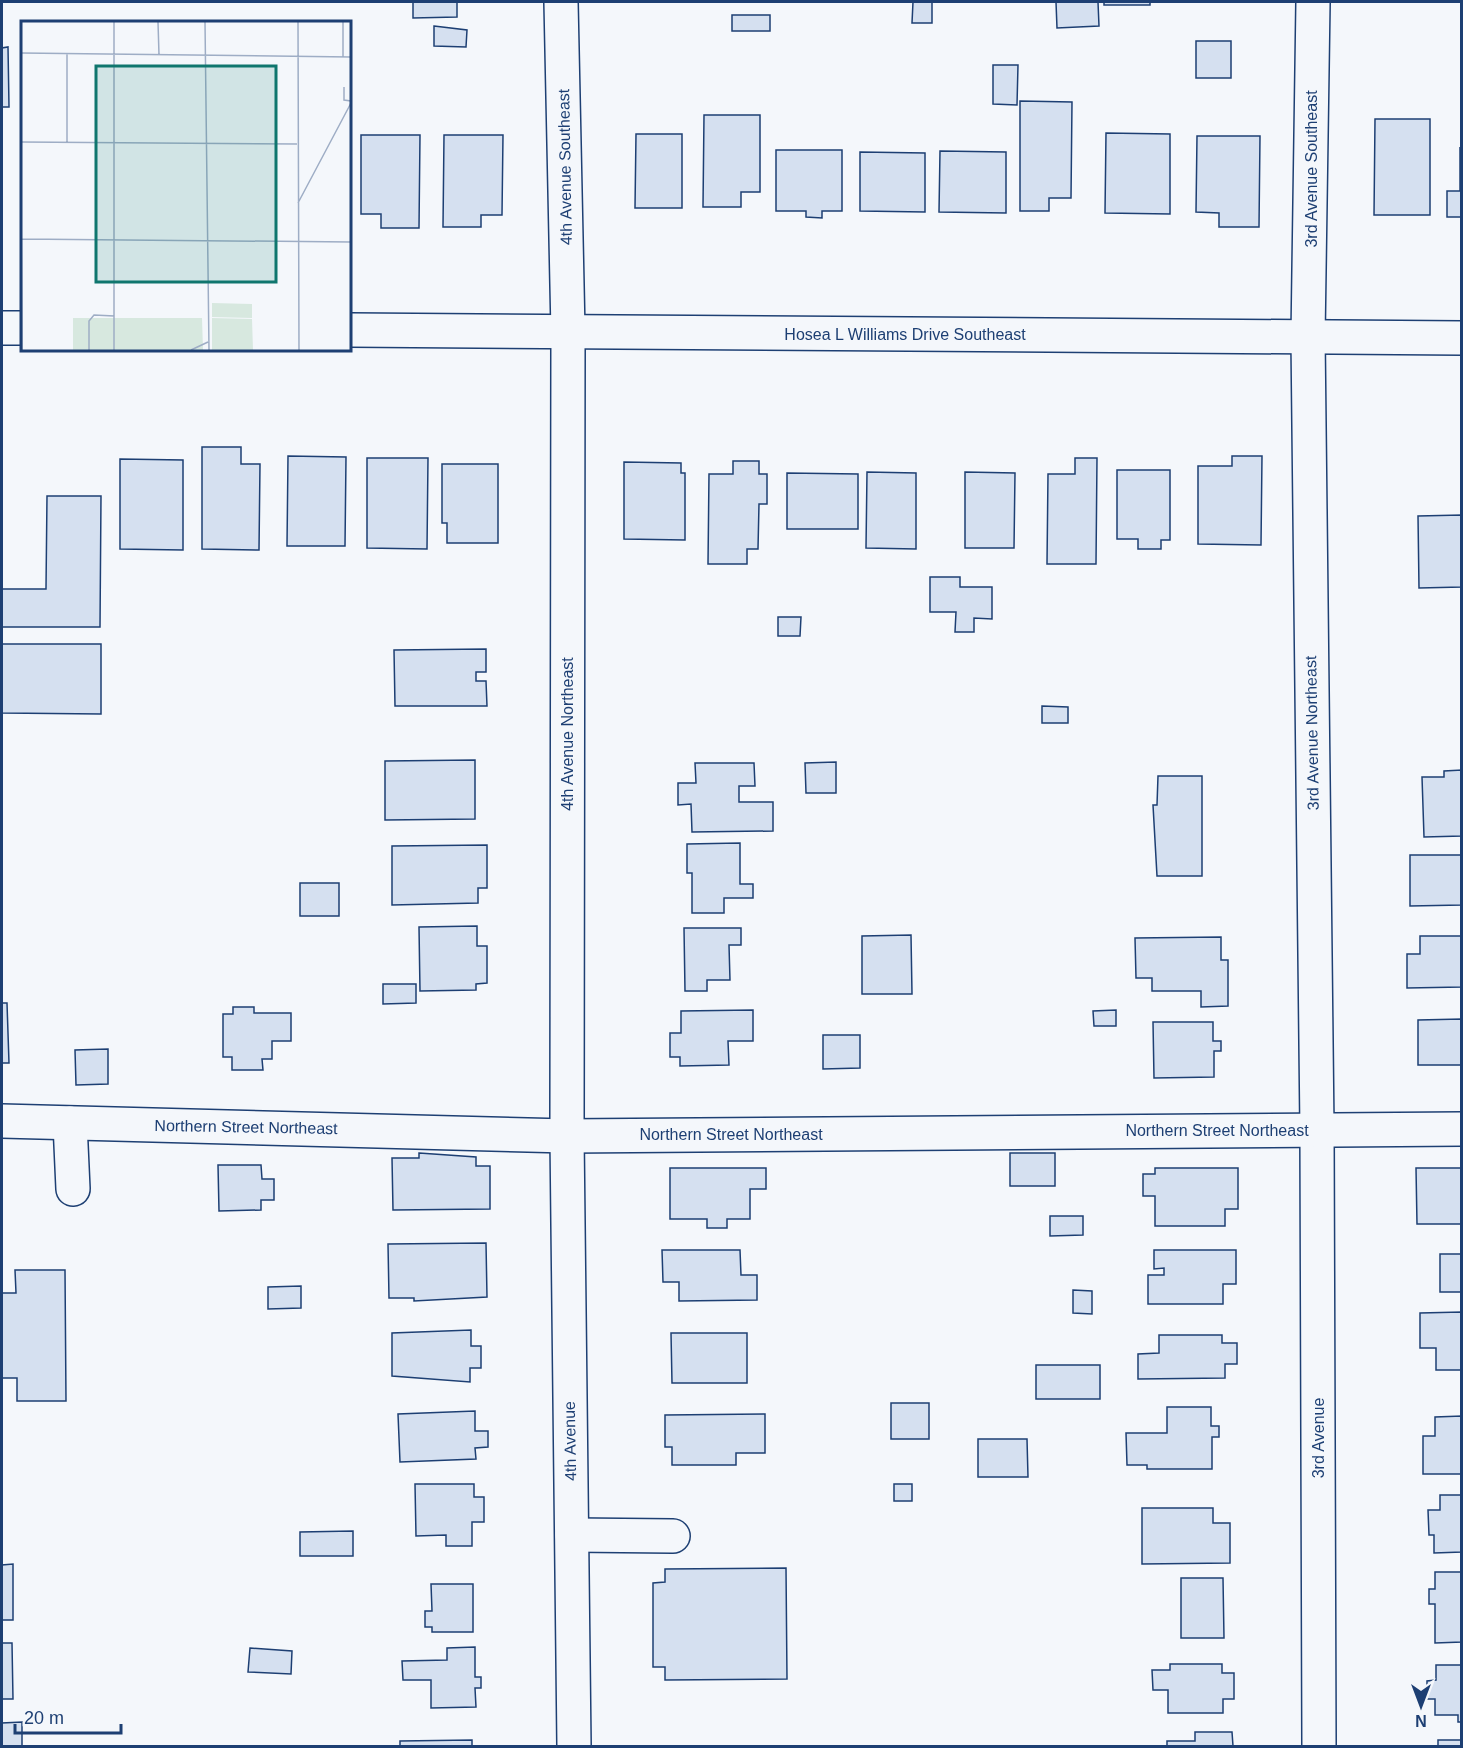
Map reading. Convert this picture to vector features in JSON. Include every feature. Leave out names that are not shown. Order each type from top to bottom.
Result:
[{"type":"street","name":"4th Avenue Southeast","points":[[561,2],[568,332]]},
{"type":"street","name":"3rd Avenue Southeast","points":[[1308,337],[1313,2]]},
{"type":"street","points":[[2,328],[21,328]]},
{"type":"street","name":"Hosea L Williams Drive Southeast","points":[[351,330],[1461,338]]},
{"type":"street","name":"4th Avenue Northeast","points":[[567,1136],[568,332]]},
{"type":"street","name":"3rd Avenue Northeast","points":[[1308,337],[1317,1130]]},
{"type":"street","name":"Northern Street Northeast","points":[[2,1121],[567,1136],[1461,1130]]},
{"type":"street","points":[[70,1123],[73,1189]]},
{"type":"street","name":"3rd Avenue","points":[[1317,1130],[1319,1746]]},
{"type":"street","name":"4th Avenue","points":[[567,1136],[574,1746]]},
{"type":"street","points":[[572,1535],[673,1536]]},
{"type":"building","points":[[413,2],[457,2],[457,17],[413,18]]},
{"type":"building","points":[[913,2],[932,2],[932,23],[912,23]]},
{"type":"building","points":[[1056,2],[1098,2],[1099,26],[1057,28]]},
{"type":"building","points":[[1104,2],[1150,2],[1150,5],[1104,5]]},
{"type":"building","points":[[732,15],[770,15],[770,31],[732,31]]},
{"type":"building","points":[[434,26],[467,30],[466,47],[434,46]]},
{"type":"building","points":[[1196,41],[1231,41],[1231,78],[1196,78]]},
{"type":"building","points":[[8,47],[9,107],[2,107],[2,48]]},
{"type":"building","points":[[993,65],[1018,65],[1017,105],[993,104]]},
{"type":"building","points":[[1020,101],[1072,102],[1071,198],[1049,198],[1049,211],[1020,211]]},
{"type":"building","points":[[704,115],[760,115],[760,192],[741,192],[741,207],[703,207]]},
{"type":"building","points":[[1375,119],[1430,119],[1430,215],[1374,215]]},
{"type":"building","points":[[1106,133],[1170,134],[1170,214],[1105,213]]},
{"type":"building","points":[[636,134],[682,134],[682,208],[635,208]]},
{"type":"building","points":[[361,135],[420,135],[419,228],[381,228],[381,214],[361,214]]},
{"type":"building","points":[[444,135],[503,135],[502,215],[481,215],[481,227],[443,227]]},
{"type":"building","points":[[1197,136],[1260,136],[1259,227],[1219,227],[1219,213],[1196,212]]},
{"type":"building","points":[[1460,147],[1462,217],[1447,217],[1447,191],[1460,191]]},
{"type":"building","points":[[776,150],[842,150],[842,211],[822,211],[822,218],[806,217],[806,211],[776,211]]},
{"type":"building","points":[[940,151],[1006,152],[1006,213],[939,212]]},
{"type":"building","points":[[860,152],[925,153],[925,212],[860,211]]},
{"type":"building","points":[[202,447],[241,447],[241,464],[260,464],[259,550],[202,549]]},
{"type":"building","points":[[288,456],[346,457],[345,546],[287,546]]},
{"type":"building","points":[[1232,456],[1262,456],[1261,545],[1198,544],[1198,466],[1232,466]]},
{"type":"building","points":[[367,458],[428,458],[427,549],[367,548]]},
{"type":"building","points":[[1075,458],[1097,458],[1096,564],[1047,564],[1048,474],[1075,474]]},
{"type":"building","points":[[120,459],[183,460],[183,550],[120,549]]},
{"type":"building","points":[[733,461],[759,461],[759,474],[767,474],[767,504],[759,504],[758,549],[747,549],[747,564],[708,564],[709,474],[733,474]]},
{"type":"building","points":[[624,462],[681,463],[681,473],[685,473],[685,540],[624,539]]},
{"type":"building","points":[[442,464],[498,464],[498,543],[447,543],[447,523],[442,523]]},
{"type":"building","points":[[1117,470],[1170,470],[1170,540],[1161,540],[1161,549],[1138,549],[1138,539],[1117,539]]},
{"type":"building","points":[[867,472],[916,473],[916,549],[866,548]]},
{"type":"building","points":[[965,472],[1015,473],[1014,548],[965,548]]},
{"type":"building","points":[[787,473],[858,474],[858,529],[787,529]]},
{"type":"building","points":[[47,496],[101,496],[100,627],[2,627],[2,589],[46,589]]},
{"type":"building","points":[[1462,515],[1462,587],[1419,588],[1418,516]]},
{"type":"building","points":[[930,577],[960,577],[960,587],[992,587],[992,619],[974,618],[974,632],[955,632],[956,612],[930,612]]},
{"type":"building","points":[[778,617],[801,617],[800,636],[778,636]]},
{"type":"building","points":[[2,644],[101,644],[101,714],[2,713]]},
{"type":"building","points":[[486,649],[486,672],[476,672],[476,681],[486,681],[487,706],[395,706],[394,650]]},
{"type":"building","points":[[1042,706],[1068,707],[1068,723],[1042,723]]},
{"type":"building","points":[[475,760],[475,819],[385,820],[385,761]]},
{"type":"building","points":[[836,762],[836,793],[806,793],[805,763]]},
{"type":"building","points":[[695,763],[754,763],[755,786],[739,786],[739,802],[773,802],[773,831],[692,832],[691,804],[678,805],[678,783],[696,783]]},
{"type":"building","points":[[1462,770],[1462,836],[1424,837],[1422,777],[1444,777],[1444,771]]},
{"type":"building","points":[[1158,776],[1202,776],[1202,876],[1157,876],[1153,805],[1157,805]]},
{"type":"building","points":[[740,843],[740,884],[753,884],[753,898],[724,898],[724,913],[692,913],[692,873],[687,873],[687,844]]},
{"type":"building","points":[[487,845],[487,888],[478,888],[478,903],[392,905],[392,846]]},
{"type":"building","points":[[1410,855],[1462,855],[1462,905],[1410,906]]},
{"type":"building","points":[[300,883],[339,883],[339,916],[300,916]]},
{"type":"building","points":[[477,926],[477,946],[487,946],[487,983],[476,984],[476,990],[420,991],[419,927]]},
{"type":"building","points":[[684,928],[741,928],[741,945],[729,945],[730,980],[707,980],[707,991],[685,991]]},
{"type":"building","points":[[911,935],[912,994],[862,994],[862,936]]},
{"type":"building","points":[[1420,936],[1462,936],[1462,987],[1407,988],[1407,954],[1420,954]]},
{"type":"building","points":[[1221,937],[1221,960],[1228,960],[1228,1006],[1201,1007],[1201,991],[1152,991],[1152,978],[1136,978],[1135,938]]},
{"type":"building","points":[[383,984],[416,984],[416,1003],[383,1004]]},
{"type":"building","points":[[2,1003],[7,1003],[9,1063],[2,1063]]},
{"type":"building","points":[[233,1007],[254,1007],[254,1013],[291,1013],[291,1041],[272,1041],[272,1059],[262,1059],[263,1070],[232,1070],[232,1057],[223,1057],[223,1014],[233,1014]]},
{"type":"building","points":[[753,1010],[753,1041],[728,1041],[729,1065],[680,1066],[680,1057],[670,1057],[670,1033],[681,1033],[681,1011]]},
{"type":"building","points":[[1116,1010],[1116,1026],[1094,1026],[1093,1011]]},
{"type":"building","points":[[1462,1019],[1462,1065],[1418,1065],[1418,1020]]},
{"type":"building","points":[[1153,1022],[1213,1022],[1213,1041],[1221,1041],[1221,1051],[1214,1051],[1214,1077],[1154,1078]]},
{"type":"building","points":[[823,1035],[860,1035],[860,1068],[823,1069]]},
{"type":"building","points":[[108,1049],[108,1084],[76,1085],[75,1050]]},
{"type":"building","points":[[419,1153],[476,1157],[476,1166],[490,1166],[490,1209],[393,1210],[392,1158],[419,1158]]},
{"type":"building","points":[[1010,1153],[1055,1153],[1055,1186],[1010,1186]]},
{"type":"building","points":[[218,1165],[261,1165],[262,1179],[274,1179],[274,1200],[261,1200],[261,1210],[219,1211]]},
{"type":"building","points":[[670,1168],[766,1168],[766,1189],[750,1189],[750,1219],[727,1219],[727,1228],[707,1228],[707,1219],[670,1219]]},
{"type":"building","points":[[1155,1168],[1238,1168],[1238,1209],[1225,1209],[1225,1226],[1155,1226],[1155,1196],[1143,1196],[1143,1174],[1155,1174]]},
{"type":"building","points":[[1416,1168],[1462,1168],[1462,1224],[1417,1224]]},
{"type":"building","points":[[1050,1216],[1083,1216],[1083,1235],[1050,1236]]},
{"type":"building","points":[[486,1243],[487,1297],[414,1301],[414,1298],[389,1298],[388,1244]]},
{"type":"building","points":[[662,1250],[740,1250],[741,1275],[757,1275],[757,1300],[679,1301],[679,1282],[663,1282]]},
{"type":"building","points":[[1154,1250],[1236,1250],[1236,1284],[1223,1284],[1223,1304],[1148,1304],[1148,1275],[1164,1275],[1164,1268],[1154,1269]]},
{"type":"building","points":[[1440,1254],[1462,1254],[1462,1292],[1440,1292]]},
{"type":"building","points":[[15,1270],[65,1270],[66,1401],[17,1401],[17,1378],[2,1378],[2,1293],[16,1293]]},
{"type":"building","points":[[301,1286],[301,1308],[268,1309],[268,1287]]},
{"type":"building","points":[[1073,1290],[1092,1291],[1092,1314],[1073,1313]]},
{"type":"building","points":[[1462,1312],[1462,1370],[1436,1370],[1436,1348],[1420,1348],[1420,1313]]},
{"type":"building","points":[[471,1330],[471,1346],[481,1346],[481,1368],[470,1368],[470,1382],[392,1376],[392,1333]]},
{"type":"building","points":[[671,1333],[747,1333],[747,1383],[672,1383]]},
{"type":"building","points":[[1159,1335],[1222,1335],[1222,1343],[1237,1343],[1237,1364],[1225,1364],[1225,1378],[1138,1379],[1138,1354],[1159,1353]]},
{"type":"building","points":[[1036,1365],[1100,1365],[1100,1399],[1036,1399]]},
{"type":"building","points":[[891,1403],[929,1403],[929,1439],[891,1439]]},
{"type":"building","points":[[1167,1407],[1211,1407],[1211,1426],[1219,1426],[1219,1437],[1212,1437],[1212,1469],[1147,1469],[1147,1465],[1127,1465],[1126,1433],[1167,1433]]},
{"type":"building","points":[[475,1411],[475,1431],[488,1431],[488,1447],[475,1448],[476,1459],[400,1462],[398,1414]]},
{"type":"building","points":[[765,1414],[765,1453],[736,1453],[736,1465],[672,1465],[672,1447],[665,1447],[665,1415]]},
{"type":"building","points":[[1462,1416],[1462,1474],[1423,1474],[1423,1436],[1435,1436],[1435,1417]]},
{"type":"building","points":[[978,1439],[1027,1439],[1028,1477],[978,1477]]},
{"type":"building","points":[[415,1484],[474,1484],[474,1497],[484,1497],[484,1522],[472,1522],[472,1546],[446,1546],[446,1535],[416,1536]]},
{"type":"building","points":[[894,1484],[912,1484],[912,1501],[894,1501]]},
{"type":"building","points":[[1440,1495],[1462,1495],[1462,1552],[1434,1553],[1434,1535],[1429,1535],[1428,1510],[1440,1510]]},
{"type":"building","points":[[1142,1508],[1213,1508],[1213,1523],[1230,1523],[1230,1563],[1142,1564]]},
{"type":"building","points":[[353,1531],[353,1556],[300,1556],[300,1532]]},
{"type":"building","points":[[13,1564],[13,1620],[2,1620],[2,1565]]},
{"type":"building","points":[[786,1568],[787,1679],[665,1680],[665,1667],[653,1667],[653,1583],[665,1582],[665,1569]]},
{"type":"building","points":[[1435,1572],[1462,1572],[1462,1642],[1435,1643],[1435,1604],[1429,1604],[1429,1589],[1435,1589]]},
{"type":"building","points":[[1181,1578],[1223,1578],[1224,1638],[1181,1638]]},
{"type":"building","points":[[431,1584],[473,1584],[473,1632],[432,1632],[432,1627],[425,1627],[425,1611],[432,1611]]},
{"type":"building","points":[[2,1643],[12,1643],[13,1699],[2,1699]]},
{"type":"building","points":[[475,1647],[475,1677],[481,1677],[481,1688],[475,1688],[476,1707],[431,1708],[431,1680],[403,1680],[402,1661],[447,1660],[447,1648]]},
{"type":"building","points":[[250,1648],[292,1651],[291,1674],[248,1672]]},
{"type":"building","points":[[1170,1664],[1222,1664],[1222,1673],[1234,1673],[1234,1699],[1223,1699],[1223,1713],[1168,1713],[1168,1690],[1153,1690],[1152,1670],[1170,1670]]},
{"type":"building","points":[[1436,1665],[1462,1665],[1462,1722],[1458,1722],[1458,1715],[1435,1715],[1435,1699],[1427,1699],[1427,1681],[1436,1680]]},
{"type":"building","points":[[22,1722],[22,1746],[2,1746],[2,1723]]},
{"type":"building","points":[[1195,1732],[1232,1732],[1233,1746],[1167,1746],[1167,1741],[1195,1741]]},
{"type":"building","points":[[472,1740],[472,1746],[400,1746],[400,1741]]},
{"type":"building","points":[[1438,1740],[1462,1740],[1462,1746],[1438,1746]]}]
